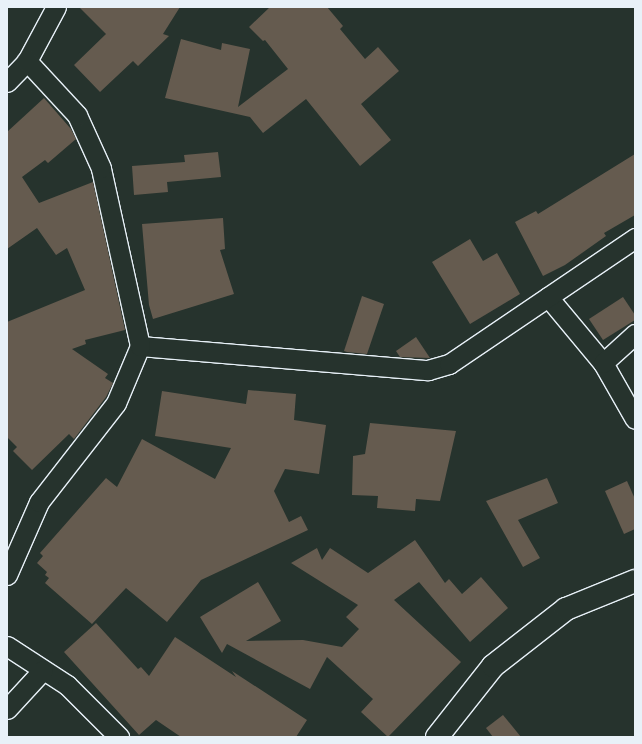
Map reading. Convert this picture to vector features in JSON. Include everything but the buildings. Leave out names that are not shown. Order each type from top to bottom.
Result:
[{"type":"street","points":[[7,82],[27,61],[56,7]]},
{"type":"street","points":[[7,575],[39,502],[116,403],[140,346],[101,168],[77,115],[27,61]]},
{"type":"street","points":[[140,346],[428,370],[449,364],[635,238]]},
{"type":"street","points":[[548,297],[603,363],[635,419]]},
{"type":"street","points":[[603,363],[635,334]]},
{"type":"street","points":[[437,737],[494,666],[566,609],[635,581]]},
{"type":"street","points":[[7,646],[67,685],[119,737]]},
{"type":"street","points":[[7,710],[43,670]]}]
